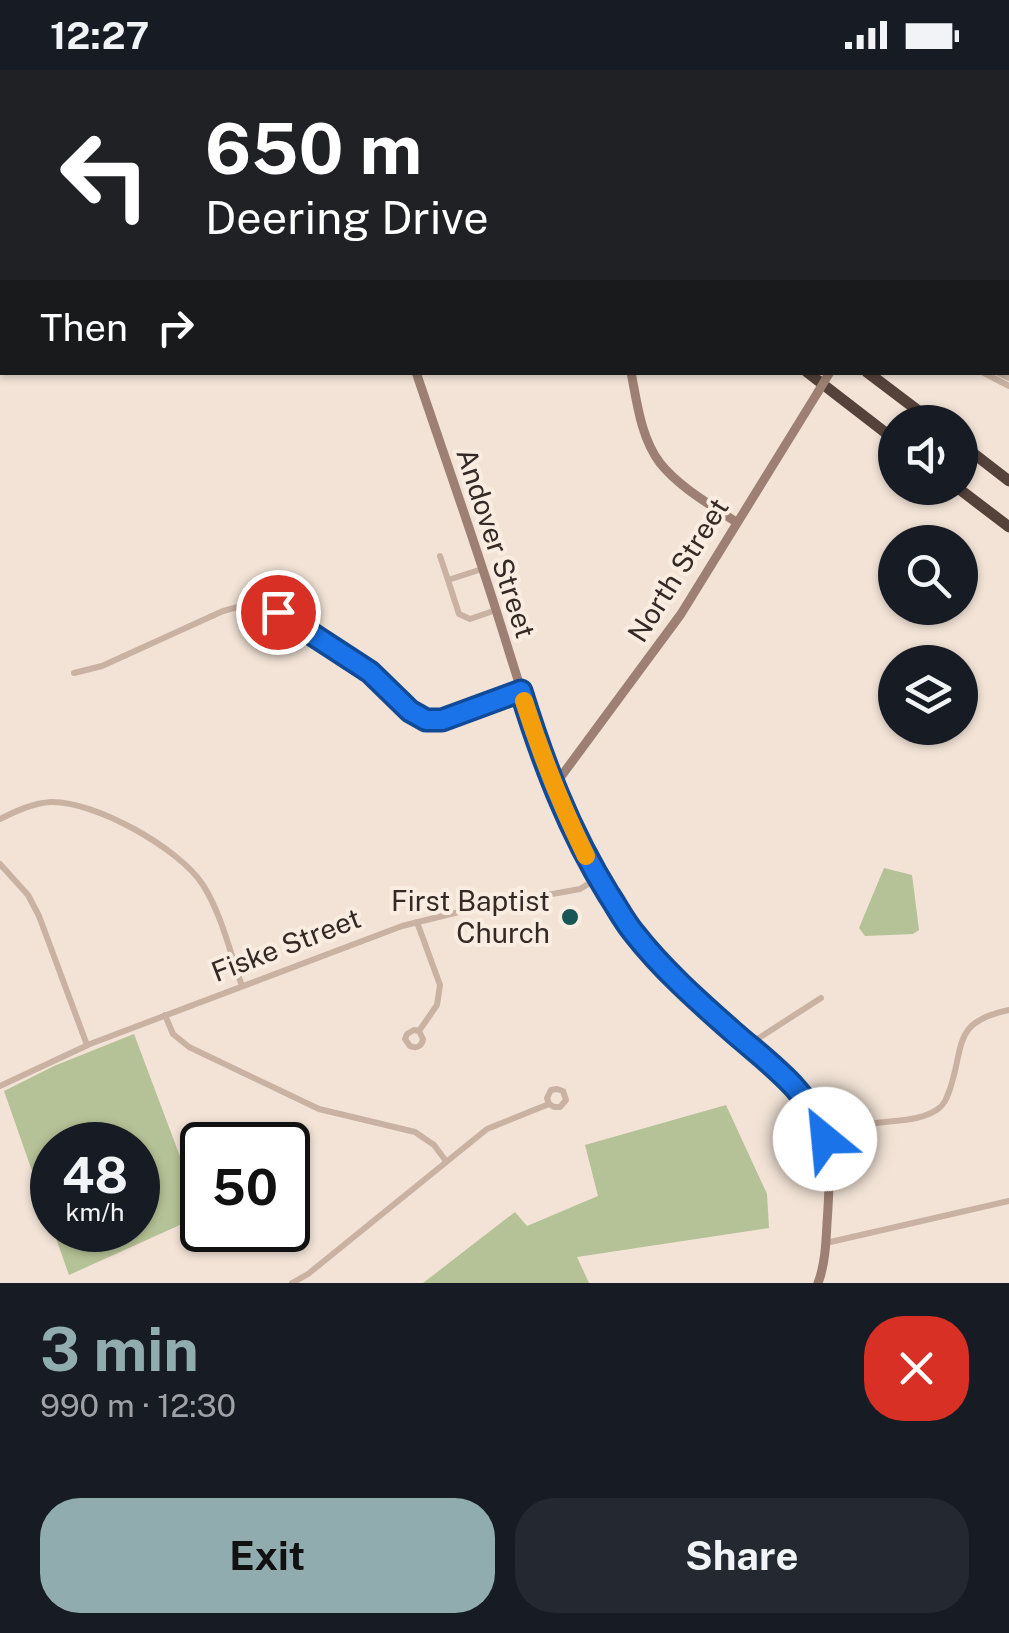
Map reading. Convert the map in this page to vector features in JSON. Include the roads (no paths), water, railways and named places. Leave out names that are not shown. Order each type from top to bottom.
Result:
[{"type":"highway","points":[[811,375],[878,427]]},
{"type":"highway","points":[[871,375],[911,405]]},
{"type":"highway","points":[[978,458],[1009,481]]},
{"type":"highway","points":[[978,503],[1009,527]]},
{"type":"main road","name":"Andover Street","points":[[417,375],[554,786],[598,878],[632,932],[666,970],[808,1102],[825,1139],[830,1172],[826,1244],[818,1283]]},
{"type":"main road","points":[[632,375],[641,420],[657,459],[679,481],[736,522]]},
{"type":"main road","name":"North Street","points":[[554,786],[681,614],[828,375]]},
{"type":"street","points":[[440,556],[463,618],[496,610]]},
{"type":"street","points":[[448,580],[482,570]]},
{"type":"street","points":[[74,673],[102,666],[223,611],[258,606],[288,618],[332,646],[370,672],[410,711],[426,720],[442,720],[521,691]]},
{"type":"street","points":[[0,819],[34,805],[55,802],[88,807],[166,850],[187,865],[204,886],[242,986]]},
{"type":"street","points":[[0,864],[28,895],[39,916],[88,1044]]},
{"type":"street","name":"Fiske Street","points":[[0,1086],[88,1044],[416,922],[580,888],[598,878]]},
{"type":"street","points":[[416,922],[440,985],[436,1005],[420,1031]]},
{"type":"street","points":[[748,1045],[821,998]]},
{"type":"street","points":[[825,1139],[874,1124],[922,1116],[939,1108],[948,1094],[962,1037],[986,1016],[1009,1010]]},
{"type":"street","points":[[165,1015],[173,1034],[189,1047],[319,1109],[416,1132],[434,1144],[446,1162]]},
{"type":"street","points":[[292,1283],[486,1130],[549,1104]]},
{"type":"street","points":[[826,1244],[1009,1201]]},
{"type":"place","name":"First Baptist Church","points":[[570,917]]}]
